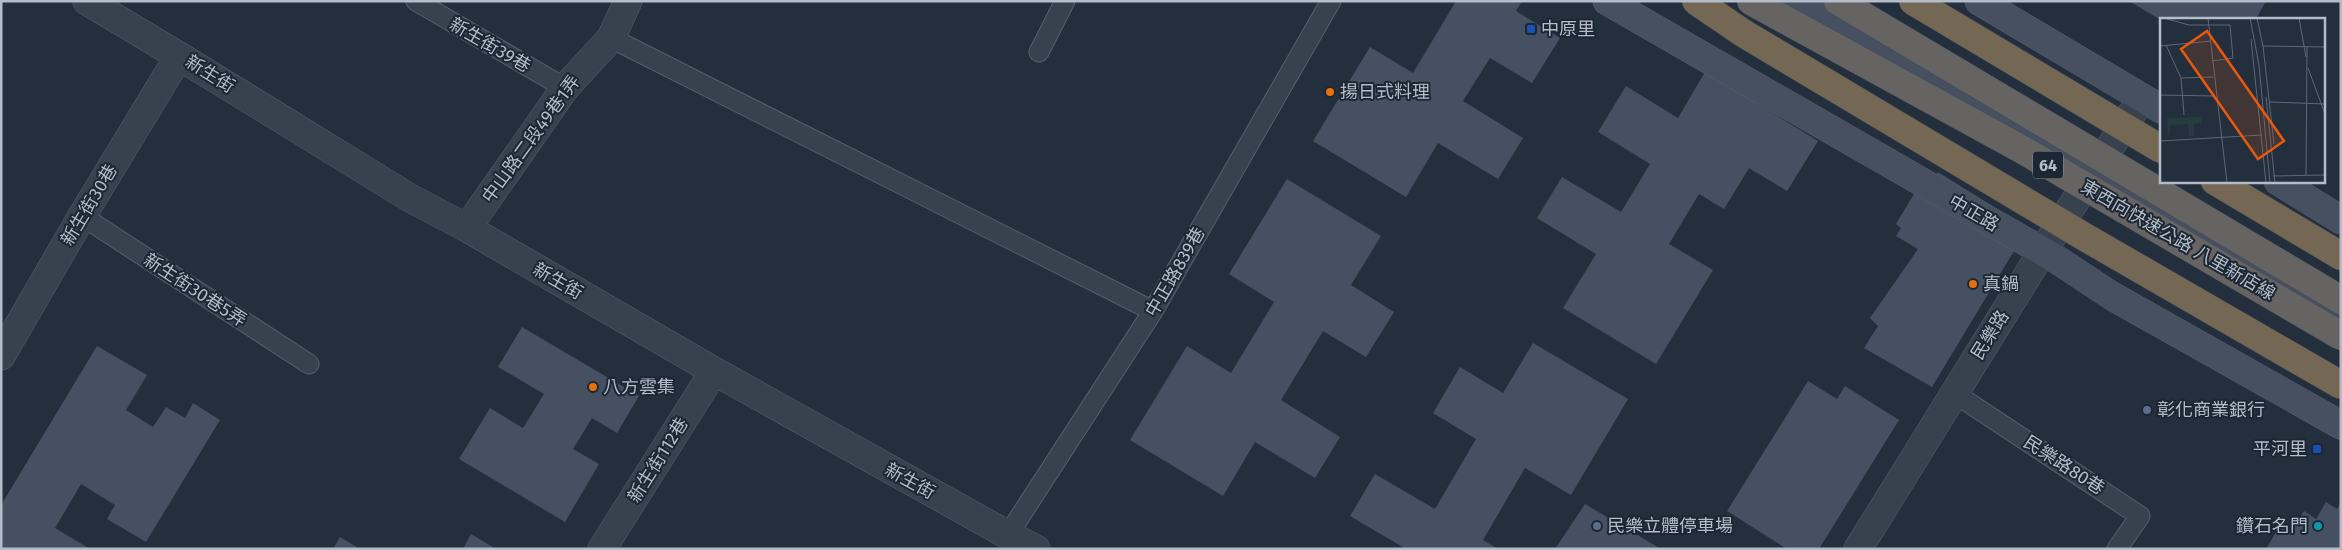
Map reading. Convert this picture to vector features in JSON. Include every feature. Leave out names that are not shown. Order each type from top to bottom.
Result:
[{"type":"highway","points":[[1696,1],[1743,33],[2083,236],[2341,385]]},
{"type":"highway","name":"東西向快速公路 八里新店線","points":[[1751,1],[2023,150],[2341,336]]},
{"type":"highway","name":"東西向快速公路 八里新店線","points":[[1838,1],[2341,300]]},
{"type":"highway","points":[[1913,1],[2160,148]]},
{"type":"highway","points":[[2218,182],[2341,256]]},
{"type":"main road","name":"中正路","points":[[1607,1],[2042,252],[2112,296],[2341,424]]},
{"type":"main road","points":[[1796,1],[2094,171],[2341,316]]},
{"type":"main road","points":[[1979,1],[2151,104]]},
{"type":"main road","points":[[2280,182],[2341,220]]},
{"type":"street","name":"新生街","points":[[86,1],[410,198],[467,228],[714,371],[1004,542],[1036,549]]},
{"type":"street","name":"中山路二段49巷1弄","points":[[467,228],[565,88],[611,38],[628,1]]},
{"type":"street","name":"新生街30巷","points":[[1,356],[82,216],[179,56]]},
{"type":"street","name":"民樂路","points":[[1858,549],[2094,171],[2151,104]]},
{"type":"street","name":"新生街112巷","points":[[602,549],[714,371]]},
{"type":"lane","name":"新生街39巷","points":[[416,1],[565,88]]},
{"type":"lane","points":[[1039,52],[1065,1]]},
{"type":"lane","name":"中正路839巷","points":[[1004,542],[1153,312],[1331,1]]},
{"type":"lane","points":[[611,38],[1153,312]]},
{"type":"lane","name":"新生街30巷5弄","points":[[82,216],[309,364]]},
{"type":"lane","name":"民樂路80巷","points":[[1954,393],[2140,516],[2117,549]]},
{"type":"building","points":[[1456,1],[1522,1],[1516,11],[1560,38],[1532,83],[1490,58],[1463,101],[1523,138],[1498,179],[1438,143],[1406,197],[1313,141],[1370,47],[1413,73]]},
{"type":"building","points":[[2129,1],[2266,1],[2257,18],[2160,19]]},
{"type":"building","points":[[1705,72],[1818,141],[1787,191],[1749,168],[1724,209],[1699,194],[1669,244],[1713,270],[1656,364],[1563,308],[1596,254],[1537,218],[1562,177],[1621,212],[1650,164],[1598,132],[1626,86],[1678,118]]},
{"type":"building","points":[[1938,172],[2005,214],[2014,251],[1932,387],[1864,348],[1878,326],[1870,318],[1918,249],[1896,236],[1901,228],[1896,224],[1917,189],[1926,194]]},
{"type":"building","points":[[1287,179],[1381,236],[1351,285],[1394,312],[1366,357],[1323,331],[1281,400],[1340,437],[1315,478],[1255,442],[1223,496],[1130,440],[1187,346],[1231,373],[1274,302],[1229,274]]},
{"type":"building","points":[[522,327],[639,396],[617,433],[592,418],[573,449],[599,464],[565,522],[459,459],[490,408],[523,428],[544,394],[498,367]]},
{"type":"building","points":[[1533,343],[1628,399],[1571,495],[1525,468],[1483,540],[1498,549],[1406,549],[1350,516],[1375,474],[1435,509],[1476,439],[1433,413],[1460,367],[1503,393]]},
{"type":"building","points":[[97,346],[147,375],[126,410],[153,427],[166,407],[185,418],[193,403],[220,420],[146,542],[107,519],[115,505],[81,484],[55,528],[90,549],[1,549],[1,505]]},
{"type":"building","points":[[1808,381],[1837,399],[1845,386],[1899,420],[1819,549],[1787,549],[1727,511]]},
{"type":"building","name":"鑽石名門","points":[[2326,502],[2337,509],[2341,502],[2341,549],[2266,549],[2282,522],[2292,529],[2304,511],[2316,519]]},
{"type":"building","name":"民樂立體停車場","points":[[1585,504],[1661,549],[1555,549]]},
{"type":"building","points":[[471,534],[496,549],[463,549]]},
{"type":"building","points":[[340,537],[360,549],[333,549]]},
{"type":"place","name":"中原里","points":[[1531,29]]},
{"type":"place","name":"揚日式料理","points":[[1330,92]]},
{"type":"place","name":"真鍋","points":[[1973,284]]},
{"type":"place","name":"八方雲集","points":[[593,387]]},
{"type":"place","name":"彰化商業銀行","points":[[2147,410]]},
{"type":"place","name":"平河里","points":[[2317,449]]},
{"type":"place","name":"民樂立體停車場","points":[[1597,526]]},
{"type":"place","name":"鑽石名門","points":[[2318,526]]}]
